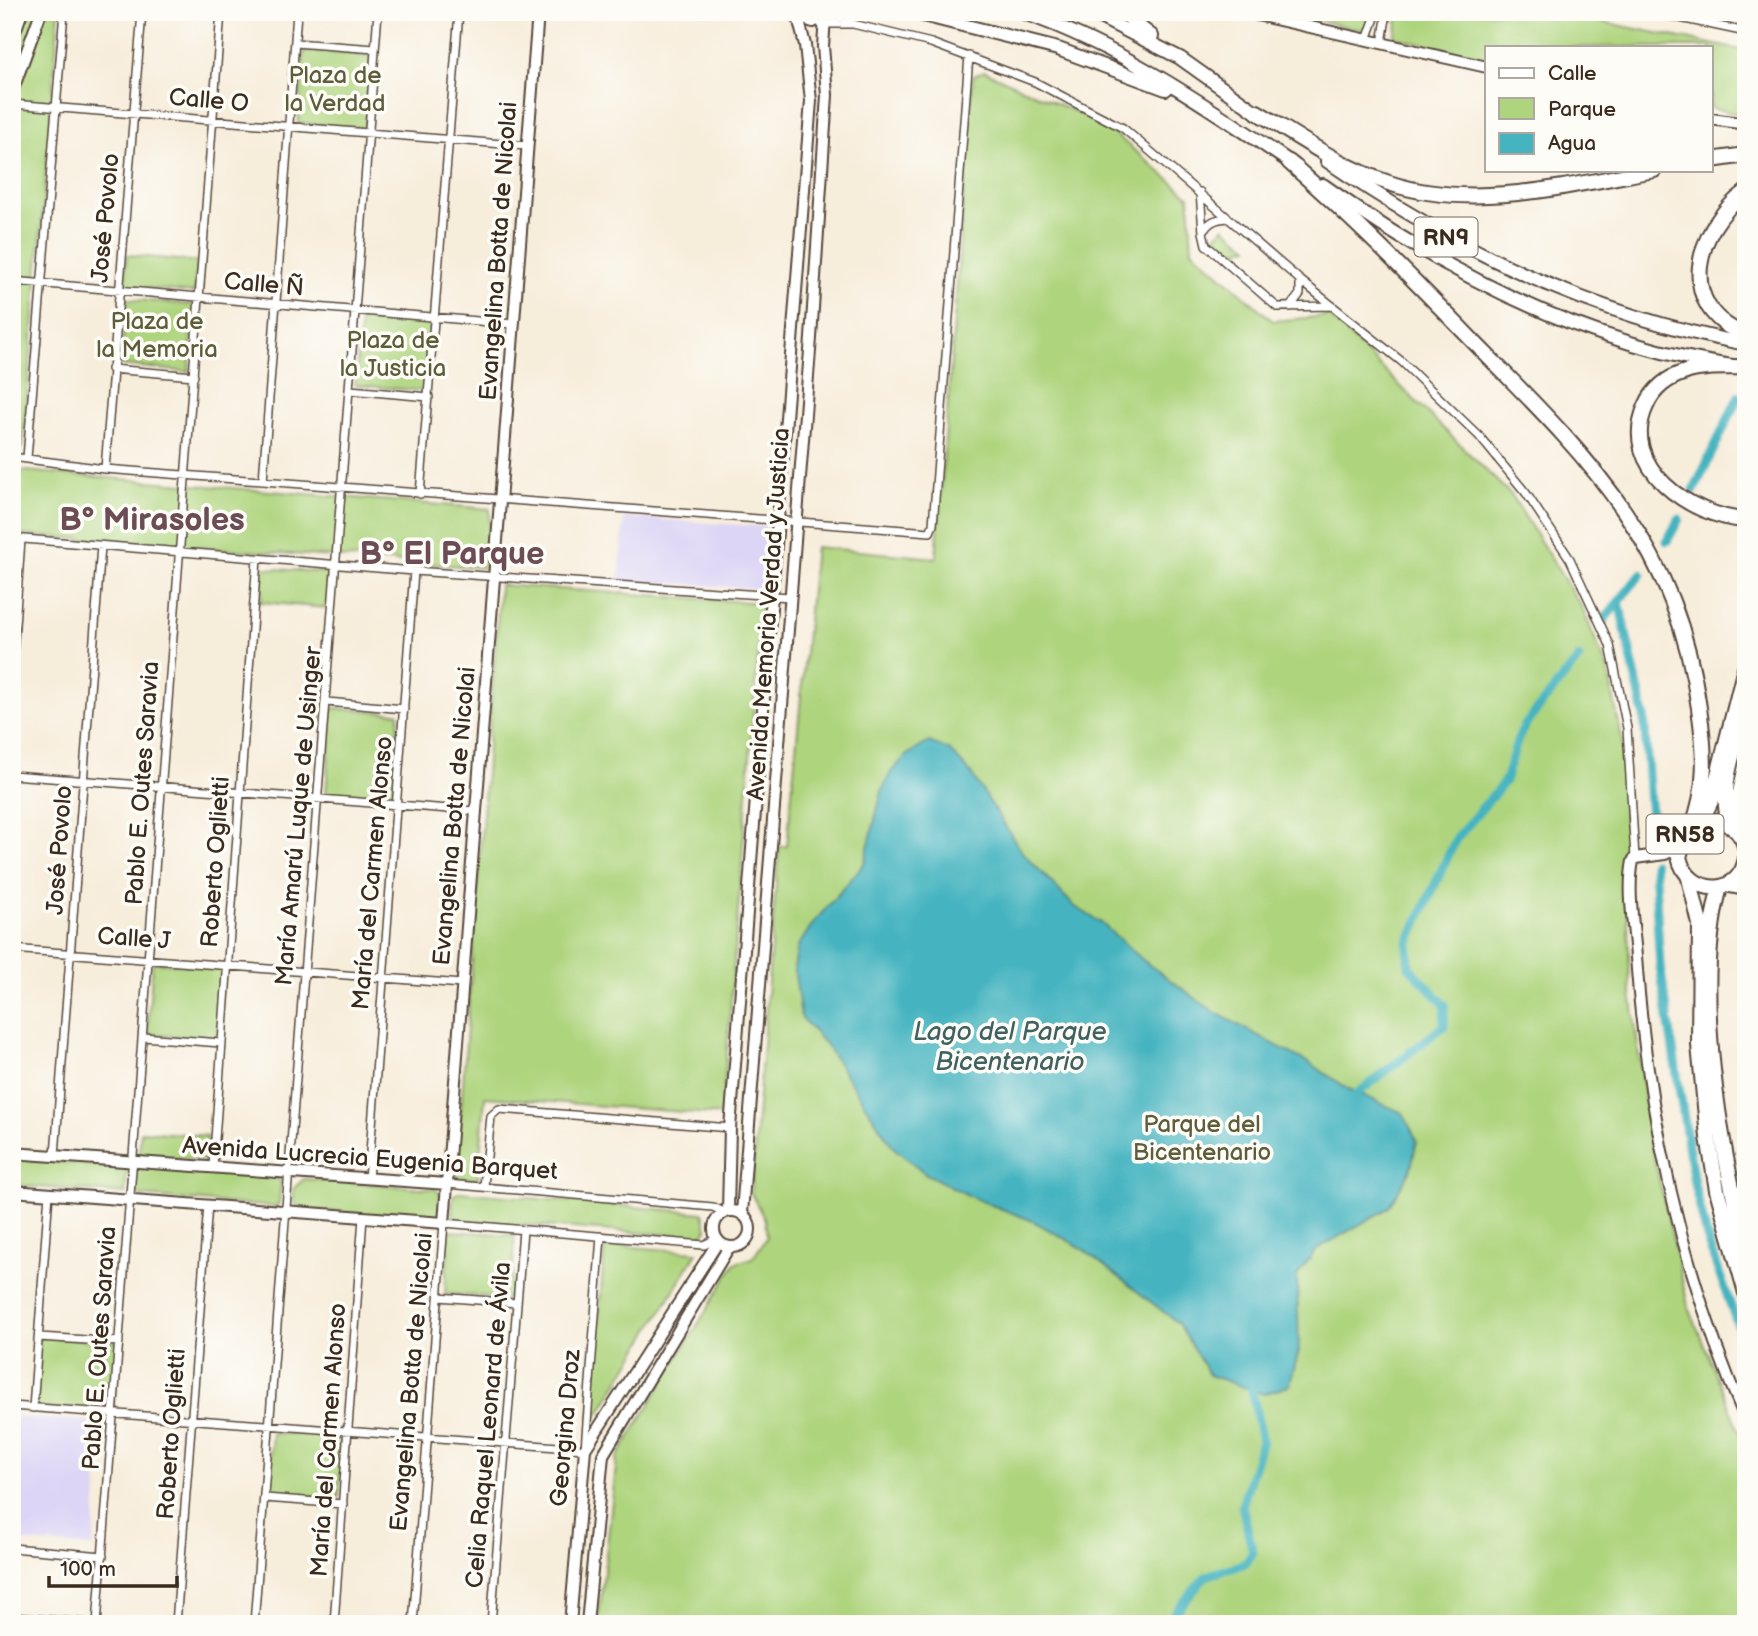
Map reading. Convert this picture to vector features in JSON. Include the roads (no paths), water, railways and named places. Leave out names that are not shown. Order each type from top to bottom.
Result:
[{"type":"highway","points":[[1256,113],[1354,168],[1406,188],[1486,194],[1575,184],[1643,172]]},
{"type":"highway","points":[[1712,160],[1746,155]]},
{"type":"highway","points":[[1289,162],[1376,243],[1560,430],[1615,495],[1649,550],[1676,606],[1696,682],[1704,777],[1696,825]]},
{"type":"highway","points":[[1746,192],[1732,202],[1710,231],[1699,271],[1705,304],[1713,316],[1746,335]]},
{"type":"highway","points":[[1743,368],[1686,371],[1658,388],[1644,410],[1639,442],[1650,468],[1665,485],[1704,510],[1746,520]]},
{"type":"highway","name":"RN58","points":[[1746,664],[1712,799],[1679,847],[1700,924],[1699,1045],[1708,1137],[1717,1190],[1746,1293]]},
{"type":"highway","name":"RN58","points":[[1746,710],[1729,776],[1726,800],[1735,829],[1746,850]]},
{"type":"highway","points":[[1735,829],[1746,766]]},
{"type":"highway","name":"RN58","points":[[1696,825],[1719,821],[1735,829]]},
{"type":"highway","name":"RN58","points":[[1685,872],[1709,888],[1722,886],[1734,880],[1745,864],[1746,857]]},
{"type":"highway","name":"RN58","points":[[1722,886],[1711,927],[1712,1051],[1725,1157],[1746,1248]]},
{"type":"main road","points":[[911,12],[1058,49],[1199,102]]},
{"type":"main road","name":"RN9","points":[[1021,12],[1116,54],[1199,102],[1379,225],[1437,261],[1527,305],[1658,349],[1743,368]]},
{"type":"main road","name":"RN9","points":[[1090,12],[1180,58],[1256,113],[1421,222],[1517,273],[1623,315],[1746,344]]},
{"type":"main road","points":[[1121,12],[1180,58]]},
{"type":"street","points":[[12,40],[22,12]]},
{"type":"street","points":[[12,93],[41,12]]},
{"type":"street","points":[[27,458],[64,12]]},
{"type":"street","name":"José Povolo","points":[[105,469],[142,12]]},
{"type":"street","name":"Pablo E. Outes Saravia","points":[[98,1624],[221,12]]},
{"type":"street","points":[[263,481],[297,12]]},
{"type":"street","name":"María Amarú Luque de Usinger","points":[[254,1624],[378,12]]},
{"type":"street","points":[[420,494],[459,12]]},
{"type":"street","name":"Evangelina Botta de Nicolai","points":[[413,1624],[538,12]]},
{"type":"street","points":[[838,12],[853,24]]},
{"type":"street","points":[[1244,12],[1485,67]]},
{"type":"street","points":[[1367,40],[1377,12]]},
{"type":"street","points":[[1382,43],[1387,12]]},
{"type":"street","points":[[1652,12],[1746,32]]},
{"type":"street","points":[[792,14],[853,24],[969,56],[1035,82],[1112,120],[1300,280],[1401,361],[1479,436],[1526,493],[1570,559],[1610,645],[1627,728],[1635,858],[1632,867],[1637,972],[1651,1088],[1662,1149],[1707,1317],[1746,1420]]},
{"type":"street","name":"Avenida Memoria Verdad y Justicia","points":[[585,1449],[717,1240],[714,1223],[726,1211],[730,1128],[811,101],[805,45],[792,14]]},
{"type":"street","name":"Avenida Memoria Verdad y Justicia","points":[[603,1455],[729,1247],[741,1245],[749,1235],[749,1223],[742,1213],[827,95],[823,19]]},
{"type":"street","points":[[295,43],[375,49]]},
{"type":"street","points":[[12,457],[186,476],[930,532],[933,525],[969,56]]},
{"type":"street","name":"Calle O","points":[[12,104],[527,145]]},
{"type":"street","points":[[1712,118],[1746,124]]},
{"type":"street","points":[[1199,192],[1206,245],[1268,300],[1277,307],[1333,306]]},
{"type":"street","points":[[1203,232],[1211,221],[1228,218]]},
{"type":"street","points":[[1290,307],[1300,294],[1300,280]]},
{"type":"street","name":"Calle Ñ","points":[[12,281],[513,324]]},
{"type":"street","points":[[111,369],[194,376]]},
{"type":"street","points":[[350,390],[429,397]]},
{"type":"street","points":[[12,669],[16,538],[414,572],[790,597]]},
{"type":"street","name":"José Povolo","points":[[55,1156],[101,546]]},
{"type":"street","name":"Roberto Oglietti","points":[[213,1167],[257,559]]},
{"type":"street","name":"María del Carmen Alonso","points":[[368,1179],[414,572]]},
{"type":"street","points":[[327,702],[404,709]]},
{"type":"street","points":[[12,775],[475,811]]},
{"type":"street","points":[[1635,858],[1660,854],[1679,847]]},
{"type":"street","points":[[1660,854],[1685,872]]},
{"type":"street","points":[[1722,886],[1746,890]]},
{"type":"street","name":"Calle J","points":[[12,949],[462,984]]},
{"type":"street","points":[[144,1037],[221,1043]]},
{"type":"street","points":[[484,1186],[491,1116],[499,1109],[730,1128]]},
{"type":"street","name":"Avenida Lucrecia Eugenia Barquet","points":[[12,1153],[484,1186],[713,1207],[726,1211]]},
{"type":"street","points":[[12,1191],[285,1210],[704,1245],[717,1240],[729,1247]]},
{"type":"street","points":[[33,1408],[49,1193]]},
{"type":"street","name":"Roberto Oglietti","points":[[176,1624],[208,1205]]},
{"type":"street","points":[[726,1211],[742,1213]]},
{"type":"street","name":"María del Carmen Alonso","points":[[334,1624],[363,1217]]},
{"type":"street","name":"Celia Raquel Leonard de Ávila","points":[[491,1624],[523,1230]]},
{"type":"street","name":"Georgina Droz","points":[[570,1624],[601,1236]]},
{"type":"street","points":[[439,1297],[517,1303]]},
{"type":"street","points":[[38,1337],[119,1342]]},
{"type":"street","points":[[12,1406],[585,1449]]},
{"type":"street","name":"Georgina Droz","points":[[587,1624],[603,1455]]},
{"type":"street","points":[[265,1498],[343,1504]]},
{"type":"street","points":[[12,1548],[103,1556]]},
{"type":"street","points":[[12,1617],[98,1624]]},
{"type":"water","name":"Lago del Parque Bicentenario","points":[[929,742],[949,750],[971,773],[1022,852],[1074,906],[1100,922],[1144,961],[1216,1013],[1309,1063],[1349,1089],[1403,1113],[1417,1141],[1410,1171],[1388,1208],[1316,1250],[1297,1276],[1299,1351],[1289,1386],[1263,1394],[1209,1375],[1178,1323],[1080,1247],[1033,1221],[976,1199],[926,1174],[893,1147],[826,1045],[801,1017],[794,968],[798,946],[815,921],[864,864],[882,791],[891,772],[907,755]]},
{"type":"waterway","points":[[1694,490],[1739,396]]},
{"type":"waterway","points":[[1667,541],[1679,519]]},
{"type":"waterway","points":[[1603,621],[1641,574]]},
{"type":"waterway","points":[[1619,602],[1644,715],[1653,847]]},
{"type":"waterway","points":[[1349,1100],[1444,1026],[1445,1005],[1409,967],[1408,943],[1456,839],[1505,781],[1525,725],[1579,658]]},
{"type":"waterway","points":[[1654,863],[1660,966],[1694,1183],[1709,1245],[1746,1348]]},
{"type":"waterway","points":[[1165,1624],[1206,1576],[1246,1563],[1253,1552],[1242,1506],[1262,1441],[1250,1381]]},
{"type":"district","name":"Bº Mirasoles","points":[[152,519]]},
{"type":"district","name":"Bº El Parque","points":[[452,553]]},
{"type":"park label","name":"Plaza de la Verdad","points":[[335,89]]},
{"type":"park label","name":"Plaza de la Memoria","points":[[157,335]]},
{"type":"park label","name":"Plaza de la Justicia","points":[[393,354]]},
{"type":"park label","name":"Parque del Bicentenario","points":[[1202,1138]]}]
